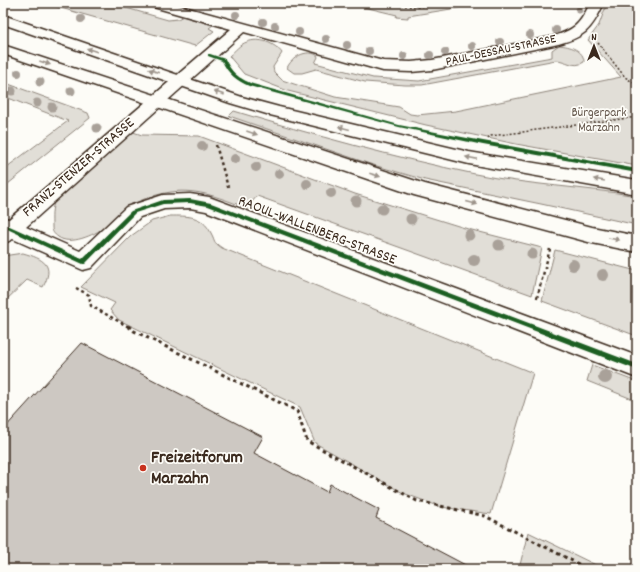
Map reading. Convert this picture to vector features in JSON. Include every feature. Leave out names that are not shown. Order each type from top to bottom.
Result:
[{"type":"street","points":[[155,3],[241,27]]},
{"type":"street","name":"PAUL-DESSAU-STRASSE","points":[[241,27],[362,61],[383,66],[411,68],[548,42],[569,36],[581,30],[588,23],[597,3]]},
{"type":"street","points":[[3,19],[269,109],[469,158],[637,187]]},
{"type":"street","points":[[156,101],[241,27]]},
{"type":"street","points":[[3,49],[421,190],[592,235],[637,244]]},
{"type":"street","name":"FRANZ-STENZER-STRASSE","points":[[6,230],[156,101]]},
{"type":"street","name":"RAOUL-WALLENBERG-STRASSE","points":[[6,230],[84,262],[134,212],[163,202],[190,201],[209,204],[637,367]]},
{"type":"path","points":[[381,3],[420,8],[452,3]]},
{"type":"path","points":[[598,38],[598,43],[625,77],[637,85]]},
{"type":"path","points":[[483,143],[491,136],[637,116]]},
{"type":"path","points":[[215,144],[231,199],[225,210]]},
{"type":"path","points":[[537,298],[551,244]]},
{"type":"path","points":[[76,288],[89,295],[91,306],[124,323],[134,331],[297,411],[307,441],[417,501],[485,516],[588,569]]},
{"type":"green space","points":[[29,3],[109,3],[168,20],[178,19],[183,16],[213,25],[209,28],[214,31],[195,46],[50,5]]},
{"type":"green space","points":[[347,3],[488,3],[408,16],[408,18],[396,17],[397,15]]},
{"type":"green space","name":"Bürgerpark Marzahn","points":[[607,3],[637,3],[637,166],[516,144],[426,125],[288,91],[244,74],[229,56],[244,43],[257,40],[262,41],[275,46],[282,53],[273,67],[274,72],[282,80],[335,97],[399,107],[410,114],[417,115],[456,111],[621,77],[588,40],[599,25]]},
{"type":"green space","points":[[559,45],[576,49],[582,54],[584,62],[577,65],[556,60],[422,85],[365,82],[316,69],[302,73],[294,73],[287,68],[296,57],[313,53],[318,57],[315,63],[373,78],[419,81],[552,57],[552,50]]},
{"type":"green space","points":[[3,82],[88,113],[90,118],[3,188],[3,170],[68,121],[3,96]]},
{"type":"green space","points":[[234,111],[353,145],[475,174],[515,181],[637,196],[637,225],[425,180],[370,164],[229,116]]},
{"type":"green space","points":[[133,132],[142,135],[199,136],[355,194],[468,229],[542,248],[532,295],[257,196],[247,208],[201,193],[181,191],[156,195],[129,206],[105,227],[88,236],[75,240],[58,237],[52,229],[52,210],[55,201]]},
{"type":"green space","points":[[170,216],[183,216],[199,220],[207,227],[215,243],[222,248],[533,373],[491,514],[441,507],[403,493],[315,443],[300,407],[119,320],[110,310],[115,303],[81,287],[131,236],[152,221]]},
{"type":"green space","points":[[555,250],[637,271],[637,336],[542,301]]},
{"type":"green space","points":[[23,253],[37,258],[45,264],[48,273],[43,287],[27,280],[3,303],[3,256]]},
{"type":"green space","points":[[592,365],[637,382],[637,401],[587,381]]},
{"type":"green space","points":[[528,532],[604,569],[519,569]]},
{"type":"building","name":"Freizeitforum Marzahn","points":[[82,343],[263,437],[254,453],[327,492],[330,484],[379,510],[376,518],[473,569],[3,569],[3,430]]},
{"type":"cycle path","points":[[209,55],[224,60],[228,69],[234,76],[251,85],[399,126],[637,171]]},
{"type":"cycle path","points":[[3,225],[83,262],[133,212],[163,202],[190,201],[209,204],[637,367]]},
{"type":"place","name":"Freizeitforum Marzahn","points":[[143,468]]}]
